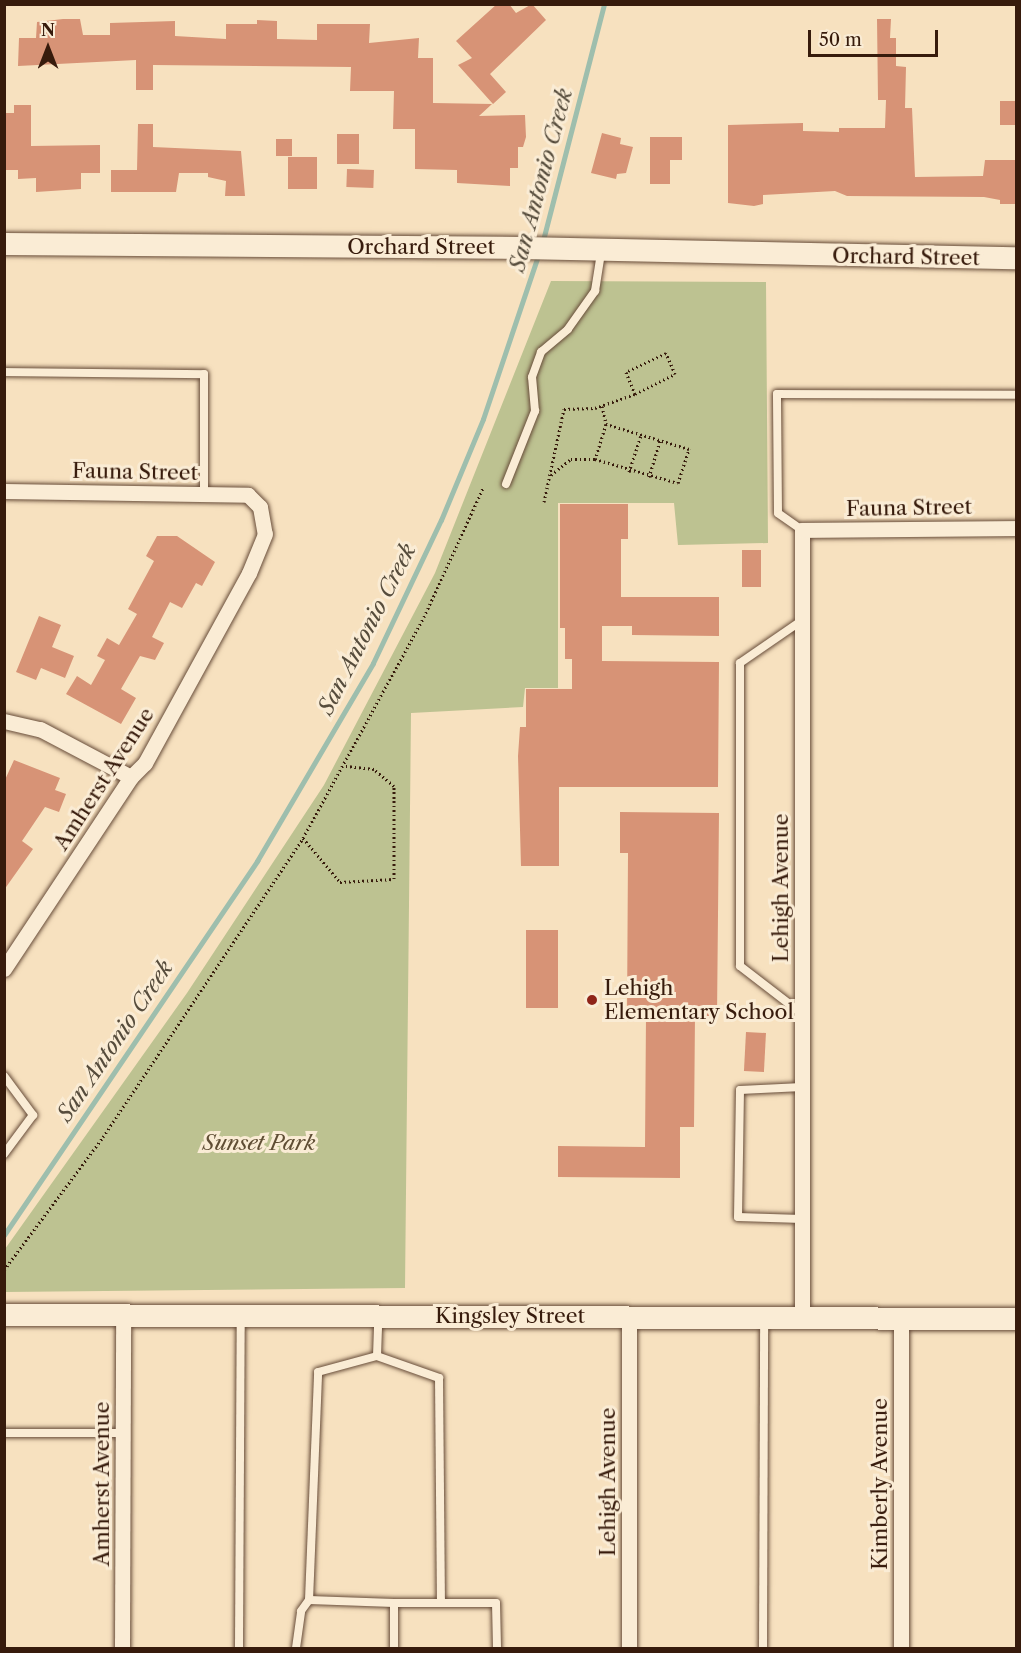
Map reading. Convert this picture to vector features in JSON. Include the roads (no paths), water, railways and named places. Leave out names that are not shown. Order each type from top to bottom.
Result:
[{"type":"main road","name":"Orchard Street","points":[[4,244],[522,248],[1017,258]]},
{"type":"main road","name":"Kingsley Street","points":[[4,1316],[123,1319],[629,1316],[1017,1319]]},
{"type":"street","name":"Fauna Street","points":[[4,491],[248,495],[260,507]]},
{"type":"street","name":"Amherst Avenue","points":[[4,969],[131,777],[145,763],[249,573],[265,534],[260,507]]},
{"type":"street","name":"Fauna Street","points":[[802,530],[1017,528]]},
{"type":"street","name":"Lehigh Avenue","points":[[802,530],[802,1318]]},
{"type":"street","points":[[4,721],[40,729],[131,777]]},
{"type":"street","name":"Lehigh Avenue","points":[[629,1316],[629,1648]]},
{"type":"street","name":"Amherst Avenue","points":[[122,1648],[123,1319]]},
{"type":"street","name":"Kimberly Avenue","points":[[901,1319],[901,1648]]},
{"type":"lane","points":[[506,484],[535,411],[532,377],[541,352],[568,329],[595,291],[601,250]]},
{"type":"lane","points":[[4,372],[204,374],[204,494]]},
{"type":"lane","points":[[802,530],[778,513],[777,394],[1017,395]]},
{"type":"lane","points":[[802,620],[740,663],[740,966],[802,1014]]},
{"type":"lane","points":[[4,1076],[33,1115],[4,1154]]},
{"type":"lane","points":[[802,1087],[740,1090],[738,1217],[802,1218]]},
{"type":"lane","points":[[377,1356],[378,1317]]},
{"type":"lane","points":[[763,1648],[764,1317]]},
{"type":"lane","points":[[239,1648],[241,1318]]},
{"type":"lane","points":[[296,1648],[300,1611],[309,1600],[318,1372],[377,1356],[439,1378],[441,1602]]},
{"type":"lane","points":[[4,1433],[123,1433]]},
{"type":"lane","points":[[309,1600],[496,1603],[497,1648]]},
{"type":"lane","points":[[394,1603],[394,1648]]},
{"type":"waterway","name":"San Antonio Creek","points":[[542,244],[604,4]]},
{"type":"waterway","name":"San Antonio Creek","points":[[4,1235],[257,861],[373,663],[441,520],[483,419],[539,253]]},
{"type":"place","name":"Lehigh Elementary School","points":[[592,1000]]},
{"type":"park label","name":"Sunset Park","points":[[259,1143]]}]
